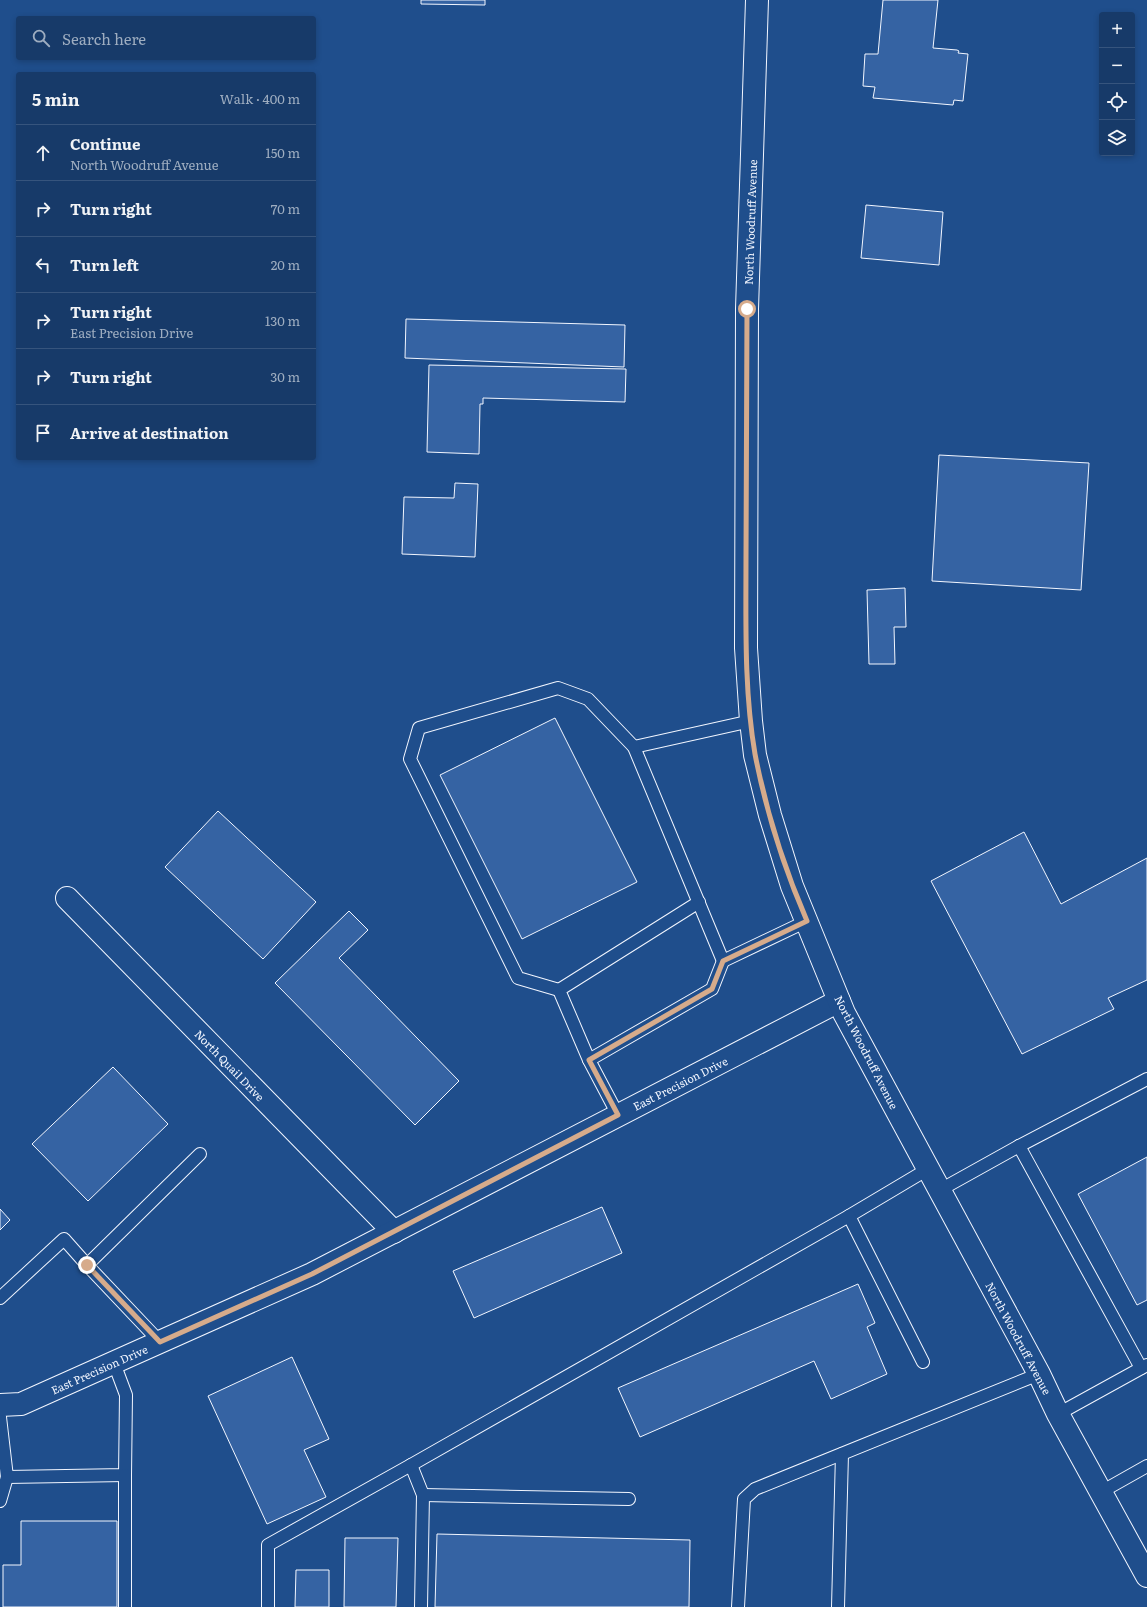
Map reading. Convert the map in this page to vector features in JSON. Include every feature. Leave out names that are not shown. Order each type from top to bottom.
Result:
[{"type":"main road","name":"North Woodruff Avenue","points":[[757,0],[747,317],[746,648],[755,755],[770,815],[792,886],[844,1013],[1039,1374],[1058,1414],[1147,1576]]},
{"type":"main road","name":"North Quail Drive","points":[[67,898],[394,1232]]},
{"type":"main road","name":"East Precision Drive","points":[[0,1405],[22,1404],[312,1274],[839,1000]]},
{"type":"lane","points":[[589,1060],[712,989],[723,961],[700,902],[634,747],[588,699],[558,688],[419,728],[410,759],[518,978],[559,990],[700,902]]},
{"type":"lane","points":[[634,747],[751,721]]},
{"type":"lane","points":[[723,961],[807,921]]},
{"type":"lane","points":[[559,990],[589,1060],[618,1115]]},
{"type":"lane","points":[[940,1190],[1147,1078]]},
{"type":"lane","points":[[1019,1146],[1144,1366],[1058,1414]]},
{"type":"lane","points":[[87,1265],[200,1154]]},
{"type":"lane","points":[[268,1607],[268,1545],[412,1465],[849,1216],[928,1169]]},
{"type":"lane","points":[[849,1216],[923,1362]]},
{"type":"lane","points":[[0,1298],[64,1239],[160,1342]]},
{"type":"lane","points":[[114,1362],[126,1395],[125,1607]]},
{"type":"lane","points":[[738,1607],[744,1498],[755,1489],[1039,1374]]},
{"type":"lane","points":[[0,1418],[7,1477],[0,1501]]},
{"type":"lane","points":[[838,1607],[842,1454]]},
{"type":"lane","points":[[412,1465],[423,1495],[421,1607]]},
{"type":"lane","points":[[1101,1492],[1147,1466]]},
{"type":"lane","points":[[7,1477],[125,1475]]},
{"type":"lane","points":[[423,1495],[629,1499]]},
{"type":"building","points":[[421,0],[485,0],[485,5],[421,4]]},
{"type":"building","points":[[883,0],[938,0],[933,48],[957,50],[959,51],[958,53],[968,54],[963,101],[954,100],[953,105],[873,98],[875,87],[863,86],[865,54],[878,54]]},
{"type":"building","points":[[866,205],[943,212],[939,265],[861,258]]},
{"type":"building","points":[[406,319],[625,325],[624,367],[405,358]]},
{"type":"building","points":[[429,365],[626,369],[625,402],[483,398],[483,404],[480,404],[479,454],[427,452]]},
{"type":"building","points":[[939,455],[1089,463],[1081,590],[932,581]]},
{"type":"building","points":[[455,483],[478,484],[475,557],[402,554],[404,497],[454,498]]},
{"type":"building","points":[[905,588],[906,627],[894,627],[895,664],[869,664],[867,590]]},
{"type":"building","points":[[555,718],[637,882],[522,939],[440,775]]},
{"type":"building","points":[[218,811],[316,902],[263,959],[165,867]]},
{"type":"building","points":[[1024,832],[1061,904],[1147,858],[1147,980],[1108,998],[1114,1009],[1022,1054],[931,881]]},
{"type":"building","points":[[349,911],[368,930],[339,958],[459,1081],[415,1125],[275,983]]},
{"type":"building","points":[[113,1067],[168,1124],[88,1201],[32,1144]]},
{"type":"building","points":[[1147,1157],[1147,1300],[1137,1305],[1078,1194]]},
{"type":"building","points":[[602,1207],[622,1253],[474,1318],[453,1271]]},
{"type":"building","points":[[0,1209],[10,1220],[0,1230]]},
{"type":"building","points":[[858,1284],[875,1323],[867,1327],[887,1374],[831,1399],[814,1361],[640,1437],[618,1388]]},
{"type":"building","points":[[292,1357],[329,1439],[304,1450],[326,1497],[267,1524],[208,1396]]},
{"type":"building","points":[[21,1521],[117,1521],[117,1607],[3,1607],[3,1565],[21,1565]]},
{"type":"building","points":[[437,1534],[690,1540],[689,1607],[435,1607]]},
{"type":"building","points":[[345,1538],[398,1538],[396,1607],[344,1607]]},
{"type":"building","points":[[296,1570],[329,1570],[329,1607],[295,1607]]},
{"type":"route","points":[[87,1265],[160,1342],[312,1274],[618,1115],[589,1060],[712,989],[723,961],[807,921],[792,886],[770,815],[755,755],[751,721],[746,648],[747,309]]}]
